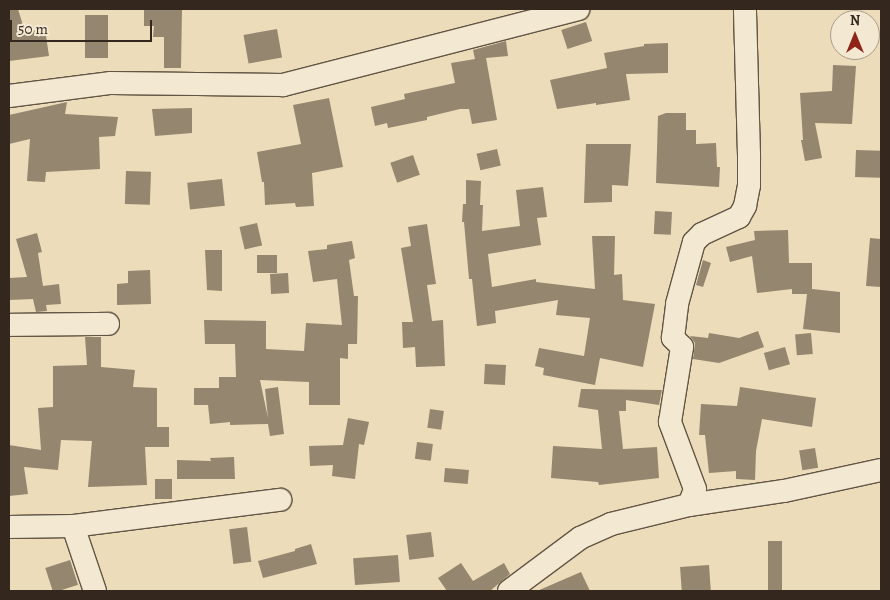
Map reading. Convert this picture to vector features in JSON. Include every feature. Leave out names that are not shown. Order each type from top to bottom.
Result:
[{"type":"street","points":[[9,96],[111,83],[282,84],[578,9]]},
{"type":"street","points":[[689,505],[695,489],[670,422],[682,347],[673,338],[678,304],[694,242],[702,234],[739,218],[746,206],[749,185],[749,155],[745,9]]},
{"type":"street","points":[[9,325],[108,324]]},
{"type":"street","points":[[509,591],[580,538],[611,524],[689,505],[784,491],[881,470]]},
{"type":"street","points":[[9,527],[73,526],[280,500]]},
{"type":"street","points":[[73,526],[94,591]]},
{"type":"building","points":[[9,9],[18,9],[25,32],[45,29],[49,56],[9,61]]},
{"type":"building","points":[[144,9],[182,9],[181,68],[164,68],[164,37],[153,37],[154,26],[144,26]]},
{"type":"building","points":[[85,15],[108,15],[108,58],[85,58]]},
{"type":"building","points":[[586,22],[592,41],[567,49],[561,30]]},
{"type":"building","points":[[277,29],[282,58],[249,63],[244,35]]},
{"type":"building","points":[[506,41],[508,56],[486,58],[497,120],[472,124],[469,109],[460,109],[427,117],[427,120],[388,128],[387,123],[375,126],[371,107],[405,99],[404,94],[455,83],[451,63],[475,59],[473,50]]},
{"type":"building","points":[[668,43],[668,73],[626,74],[630,100],[557,109],[550,80],[607,68],[604,53],[644,46],[644,44]]},
{"type":"building","points":[[833,65],[856,66],[852,124],[815,123],[822,158],[805,161],[801,140],[803,140],[800,93],[832,91]]},
{"type":"building","points":[[329,98],[343,167],[312,173],[314,206],[296,207],[295,203],[265,205],[264,182],[262,182],[257,152],[301,144],[293,105]]},
{"type":"building","points":[[67,102],[65,114],[118,117],[115,136],[99,137],[100,169],[46,172],[45,182],[27,181],[30,139],[9,144],[9,115]]},
{"type":"building","points":[[192,108],[192,133],[155,136],[152,109]]},
{"type":"building","points":[[666,113],[686,113],[686,130],[696,130],[696,144],[716,143],[717,167],[720,167],[719,187],[656,183],[658,116]]},
{"type":"building","points":[[586,144],[631,144],[628,186],[612,185],[612,202],[584,203]]},
{"type":"building","points":[[497,149],[501,166],[480,170],[477,154]]},
{"type":"building","points":[[856,150],[881,151],[880,178],[855,177]]},
{"type":"building","points":[[413,155],[420,175],[397,183],[390,163]]},
{"type":"building","points":[[126,171],[151,172],[150,205],[125,204]]},
{"type":"building","points":[[222,179],[225,206],[190,210],[187,183]]},
{"type":"building","points":[[466,180],[481,181],[480,205],[483,205],[482,231],[520,226],[516,190],[543,187],[547,217],[537,218],[541,245],[488,254],[492,287],[536,279],[536,282],[595,289],[592,236],[615,236],[614,275],[622,274],[623,300],[655,304],[643,367],[600,358],[595,385],[543,375],[544,368],[535,366],[539,348],[584,356],[590,318],[556,315],[558,300],[495,311],[496,323],[477,326],[472,279],[469,279],[464,222],[462,222],[463,204],[466,204]]},
{"type":"building","points":[[655,211],[672,212],[671,235],[654,234]]},
{"type":"building","points":[[257,223],[262,245],[245,249],[239,227]]},
{"type":"building","points":[[427,224],[436,284],[427,285],[432,321],[443,320],[445,366],[416,367],[415,347],[403,348],[402,322],[413,322],[401,248],[411,246],[408,227]]},
{"type":"building","points":[[788,230],[789,263],[812,263],[812,289],[840,292],[840,333],[803,329],[807,294],[792,294],[792,289],[757,293],[752,256],[730,262],[726,247],[755,240],[754,231]]},
{"type":"building","points":[[37,233],[42,252],[38,253],[43,286],[59,284],[61,304],[46,305],[47,311],[36,312],[33,299],[9,300],[9,278],[27,277],[16,239]]},
{"type":"building","points":[[870,238],[881,239],[881,287],[866,286]]},
{"type":"building","points":[[352,241],[355,258],[349,260],[354,296],[358,296],[357,344],[348,344],[348,359],[340,358],[340,405],[309,405],[309,382],[260,380],[268,418],[265,389],[278,387],[284,434],[270,436],[268,424],[230,425],[230,422],[210,424],[208,405],[194,405],[194,388],[219,388],[219,377],[236,377],[235,344],[205,344],[204,320],[266,321],[266,349],[304,351],[306,323],[342,325],[337,279],[313,282],[308,251],[327,249],[327,245]]},
{"type":"building","points":[[205,250],[222,250],[222,291],[207,290]]},
{"type":"building","points":[[257,255],[277,255],[277,273],[257,273]]},
{"type":"building","points":[[703,260],[711,263],[703,287],[696,285]]},
{"type":"building","points":[[150,270],[151,304],[117,305],[117,284],[128,283],[128,271]]},
{"type":"building","points":[[288,273],[289,293],[271,294],[270,274]]},
{"type":"building","points":[[758,331],[764,347],[719,363],[693,359],[695,343],[690,336],[708,338],[709,333],[739,338]]},
{"type":"building","points":[[811,333],[813,354],[797,355],[795,334]]},
{"type":"building","points":[[85,337],[101,337],[101,367],[135,370],[133,387],[157,388],[157,427],[169,427],[169,447],[145,447],[147,485],[88,487],[92,441],[61,440],[58,470],[24,467],[28,494],[9,496],[9,445],[41,450],[38,408],[53,407],[53,366],[87,365]]},
{"type":"building","points":[[785,347],[790,364],[769,370],[764,353]]},
{"type":"building","points":[[485,364],[506,365],[505,385],[484,384]]},
{"type":"building","points":[[740,387],[816,398],[812,427],[762,419],[756,451],[755,480],[736,479],[736,471],[709,473],[705,435],[699,435],[701,404],[737,406]]},
{"type":"building","points":[[581,389],[662,390],[659,405],[626,400],[626,411],[619,411],[623,449],[657,447],[659,478],[599,485],[598,482],[551,478],[553,446],[602,449],[598,410],[578,407]]},
{"type":"building","points":[[430,409],[444,411],[441,430],[427,428]]},
{"type":"building","points":[[348,418],[369,422],[364,445],[359,444],[355,479],[332,476],[333,465],[310,466],[309,446],[343,445]]},
{"type":"building","points":[[417,442],[433,444],[431,461],[415,459]]},
{"type":"building","points":[[815,448],[818,468],[802,470],[799,451]]},
{"type":"building","points":[[234,457],[235,479],[177,479],[177,460],[211,461],[210,458]]},
{"type":"building","points":[[445,468],[469,470],[468,484],[444,482]]},
{"type":"building","points":[[155,479],[172,479],[172,499],[155,499]]},
{"type":"building","points":[[247,527],[251,562],[233,564],[229,529]]},
{"type":"building","points":[[431,532],[434,557],[409,560],[406,535]]},
{"type":"building","points":[[768,541],[782,541],[782,591],[768,591]]},
{"type":"building","points":[[311,544],[317,564],[263,578],[258,561],[295,551],[295,549]]},
{"type":"building","points":[[398,555],[400,582],[355,585],[353,558]]},
{"type":"building","points":[[70,560],[78,585],[53,591],[45,568]]},
{"type":"building","points":[[461,563],[473,581],[504,563],[510,574],[490,591],[447,591],[438,578]]},
{"type":"building","points":[[709,565],[711,591],[682,591],[680,567]]},
{"type":"building","points":[[581,572],[590,591],[537,591]]}]
